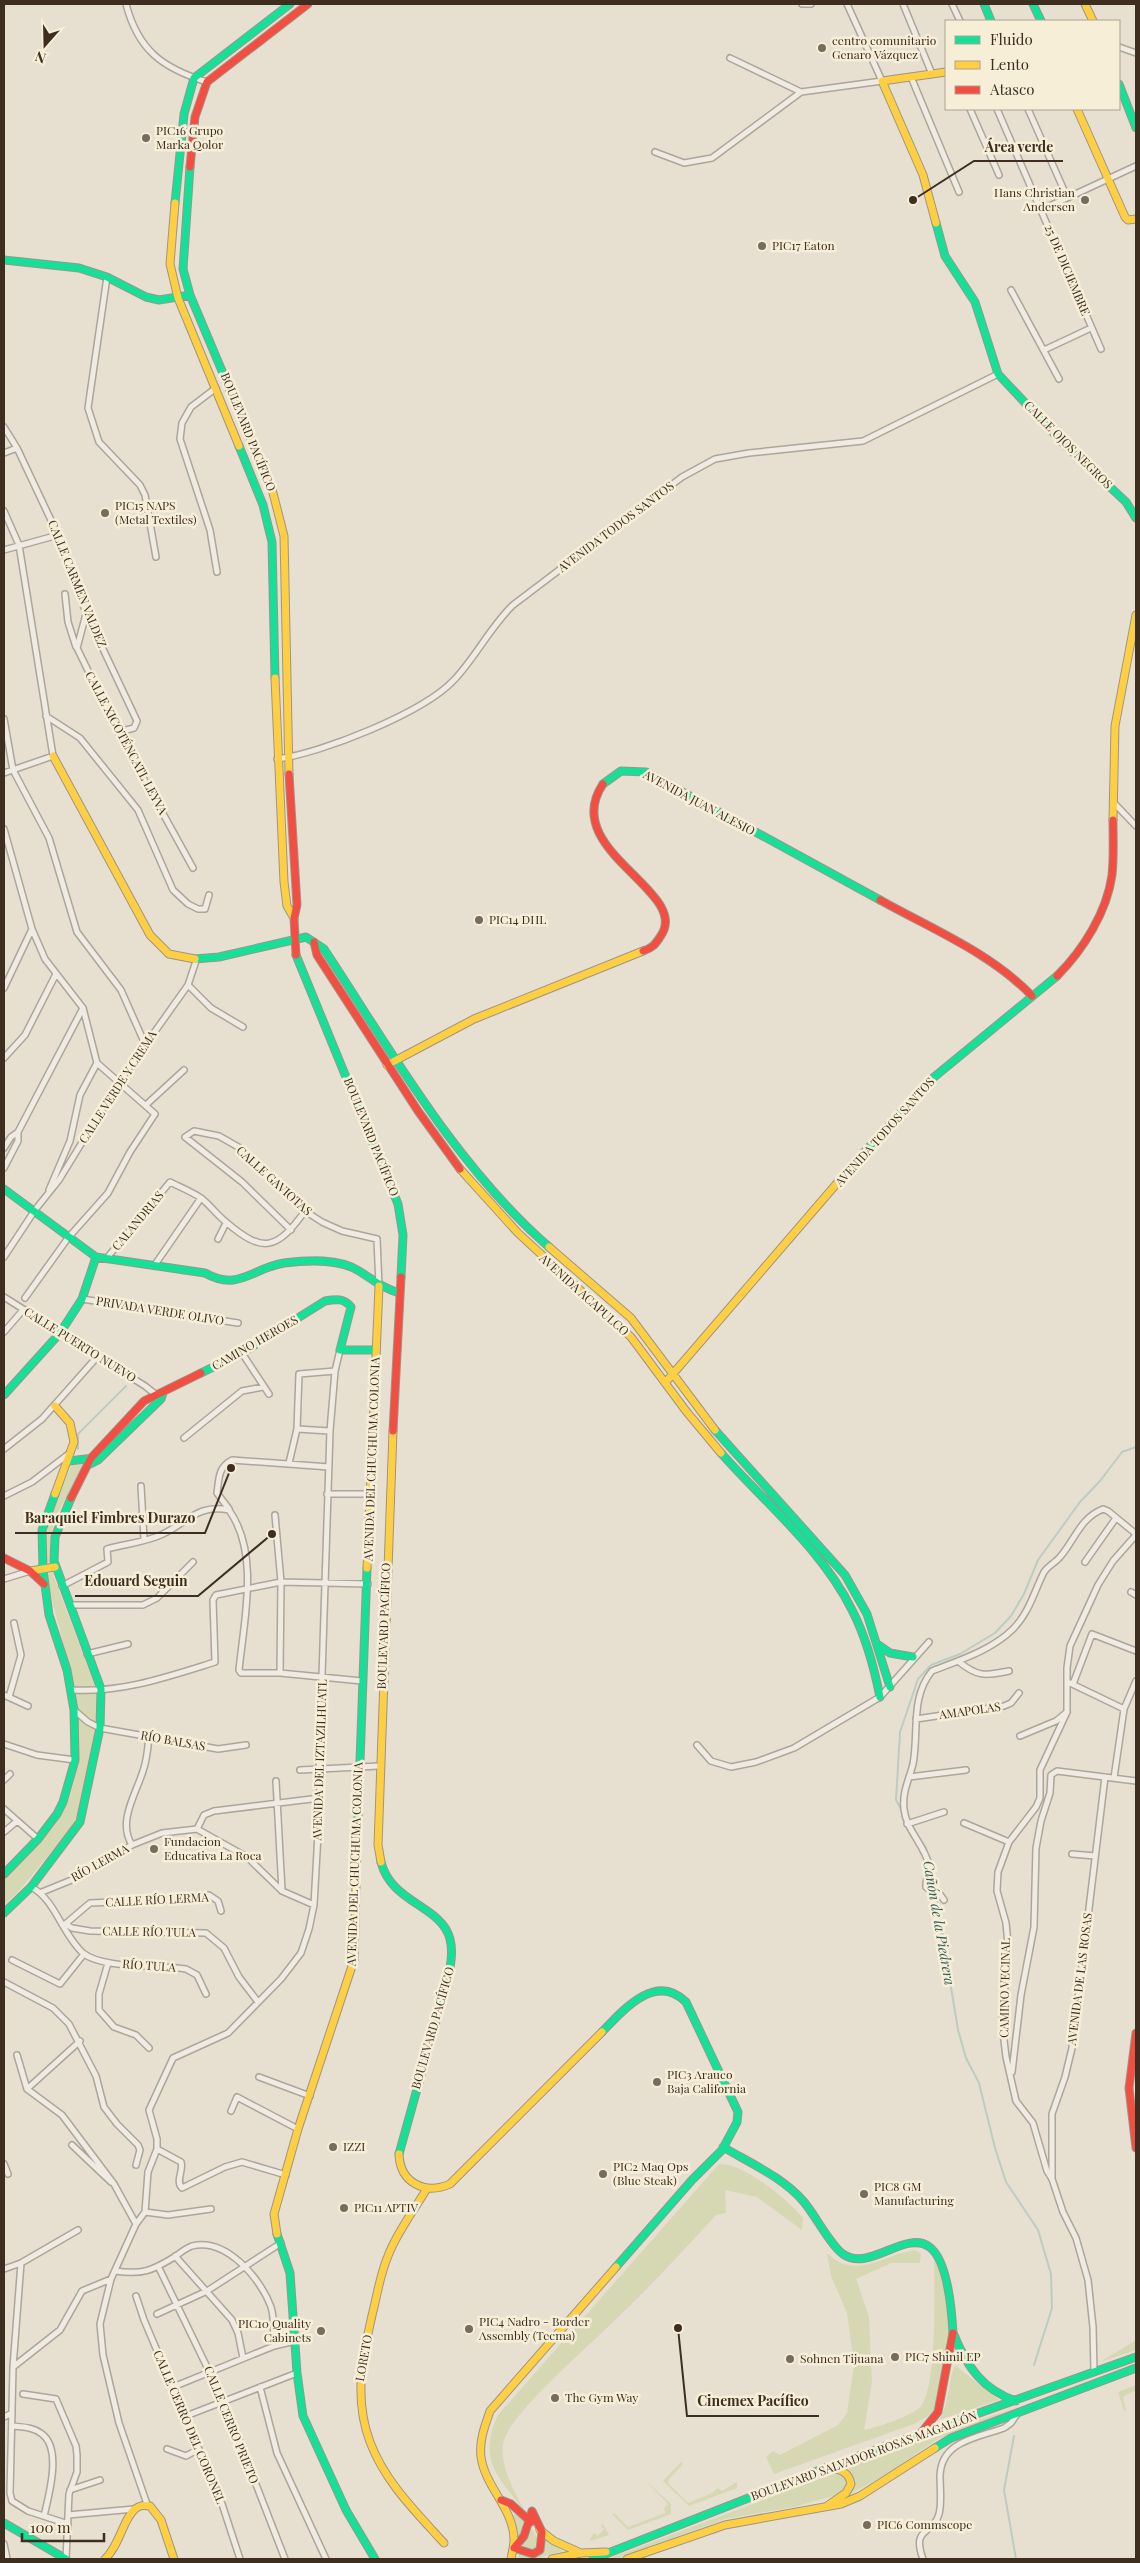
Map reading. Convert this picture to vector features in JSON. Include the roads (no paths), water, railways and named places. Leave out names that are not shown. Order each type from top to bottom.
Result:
[{"type":"main road","points":[[194,78],[290,4]]},
{"type":"main road","points":[[207,82],[308,4]]},
{"type":"main road","points":[[984,4],[991,20]]},
{"type":"main road","points":[[1033,4],[1041,20]]},
{"type":"main road","points":[[1085,4],[1093,20]]},
{"type":"main road","points":[[945,72],[882,81],[923,176],[946,256],[975,302],[998,374]]},
{"type":"main road","name":"BOULEVARD PACÍFICO","points":[[194,78],[184,114],[170,264],[178,298],[263,505],[272,542],[277,759],[284,882],[286,906],[294,918]]},
{"type":"main road","name":"BOULEVARD PACÍFICO","points":[[207,82],[195,117],[187,190],[183,269],[190,295],[272,489],[284,536],[288,758],[297,905],[294,918],[296,954],[398,1204],[403,1236],[379,1766],[378,1845],[381,1866],[390,1882],[400,1892],[433,1914],[442,1923],[452,1944],[451,1963],[398,2154],[400,2166],[405,2177],[411,2183],[426,2190]]},
{"type":"main road","points":[[1120,86],[1136,125]]},
{"type":"main road","points":[[1077,110],[1125,217],[1128,220],[1136,219]]},
{"type":"main road","points":[[4,260],[79,268],[106,277],[146,297],[159,300],[190,295]]},
{"type":"main road","name":"CALLE OJOS NEGROS","points":[[998,374],[1062,442],[1126,502],[1136,518]]},
{"type":"main road","name":"AVENIDA TODOS SANTOS","points":[[665,1383],[932,1078],[1058,975],[1081,951],[1103,907],[1112,875],[1115,726],[1136,615]]},
{"type":"main road","points":[[53,756],[150,935],[165,952],[175,957],[196,961],[294,938],[309,937],[314,942]]},
{"type":"main road","name":"AVENIDA JUAN ALESIO","points":[[387,1065],[474,1019],[654,947],[660,940],[667,921],[659,902],[603,843],[596,831],[592,817],[601,787],[621,771],[646,772],[800,856],[991,961],[1016,979],[1032,996]]},
{"type":"main road","name":"AVENIDA ACAPULCO","points":[[314,942],[328,954],[395,1060],[440,1125],[491,1189],[525,1226],[632,1318],[721,1437],[845,1574],[867,1614],[890,1687]]},
{"type":"main road","name":"AVENIDA ACAPULCO","points":[[314,942],[316,955],[387,1065],[432,1131],[484,1199],[516,1234],[622,1326],[665,1383],[672,1396],[721,1453],[815,1554],[837,1582],[859,1624],[873,1661],[880,1697]]},
{"type":"main road","points":[[4,1189],[96,1257],[205,1273],[219,1280],[236,1280],[283,1263],[330,1261],[358,1270],[379,1286],[399,1293]]},
{"type":"main road","points":[[4,1394],[60,1333],[82,1299],[96,1257]]},
{"type":"main road","name":"AVENIDA DEL CHUCHUMA COLONIA","points":[[375,2559],[346,2510],[303,2416],[297,2373],[290,2273],[274,2224],[274,2214],[298,2130],[354,1960],[362,1681],[368,1584],[379,1286]]},
{"type":"main road","name":"CAMINO HEROES","points":[[101,1689],[86,1654],[55,1566],[55,1537],[61,1518],[93,1460],[144,1401],[160,1395],[242,1353],[325,1301],[339,1299],[348,1302]]},
{"type":"main road","name":"AVENIDA DEL IZTAZILHUATL","points":[[340,1350],[351,1307],[348,1302]]},
{"type":"main road","points":[[340,1350],[376,1350]]},
{"type":"main road","points":[[4,1874],[38,1839],[63,1802],[75,1760],[74,1710],[71,1690],[67,1670],[50,1615],[43,1570],[42,1530],[69,1461],[74,1433],[70,1423],[55,1406]]},
{"type":"main road","points":[[69,1461],[93,1460]]},
{"type":"main road","points":[[4,1558],[30,1571],[44,1584]]},
{"type":"main road","points":[[30,1571],[43,1570],[55,1566]]},
{"type":"main road","points":[[877,1644],[890,1653],[913,1657]]},
{"type":"main road","points":[[4,1913],[31,1887],[80,1822],[100,1728],[101,1689]]},
{"type":"main road","points":[[426,2190],[439,2189],[450,2184],[639,1999],[660,1989],[676,1993],[686,2002],[737,2106],[738,2119],[736,2127],[723,2147],[490,2411],[482,2430],[479,2452],[483,2473],[501,2500],[514,2532],[514,2548],[511,2559]]},
{"type":"main road","points":[[1136,2033],[1129,2088],[1136,2148]]},
{"type":"main road","points":[[723,2147],[790,2188],[804,2202],[842,2254],[862,2258],[911,2242],[927,2246],[940,2258],[948,2280],[953,2333],[942,2402],[938,2412],[919,2434]]},
{"type":"main road","name":"LORETO","points":[[426,2190],[393,2245],[382,2272],[359,2370],[359,2395],[368,2436],[380,2466],[444,2543]]},
{"type":"main road","points":[[953,2333],[969,2369],[998,2394],[1016,2401]]},
{"type":"main road","name":"BOULEVARD SALVADOR ROSAS MAGALLÓN","points":[[593,2559],[825,2468],[1136,2357]]},
{"type":"main road","name":"BOULEVARD SALVADOR ROSAS MAGALLÓN","points":[[627,2559],[725,2525],[822,2509],[841,2504],[860,2496],[951,2438],[1018,2411],[1136,2368]]},
{"type":"main road","points":[[822,2509],[846,2493],[851,2484],[845,2472],[825,2468]]},
{"type":"main road","points":[[501,2500],[511,2504],[554,2541],[581,2553]]},
{"type":"main road","points":[[105,2559],[113,2552],[134,2509],[139,2504],[146,2504],[156,2511],[174,2559]]},
{"type":"main road","points":[[514,2548],[524,2536],[530,2521]]},
{"type":"main road","points":[[4,2523],[66,2559]]},
{"type":"main road","points":[[514,2548],[536,2553],[542,2545],[542,2532]]},
{"type":"main road","points":[[552,2559],[581,2553],[612,2552]]},
{"type":"street","points":[[126,4],[134,29],[142,43],[165,64],[207,82]]},
{"type":"street","points":[[802,4],[810,4]]},
{"type":"street","points":[[655,152],[684,163],[712,158],[801,92],[882,81],[848,4]]},
{"type":"street","points":[[904,4],[932,74]]},
{"type":"street","points":[[952,4],[960,20]]},
{"type":"street","points":[[1120,47],[1136,53]]},
{"type":"street","points":[[730,58],[801,92]]},
{"type":"street","points":[[911,77],[960,192]]},
{"type":"street","points":[[970,110],[999,175]]},
{"type":"street","name":"25 DE DICIEMBRE","points":[[997,110],[1101,349]]},
{"type":"street","points":[[1028,110],[1067,197]]},
{"type":"street","points":[[1041,210],[1136,166]]},
{"type":"street","points":[[106,277],[88,408],[99,442],[140,485],[145,495],[156,557]]},
{"type":"street","points":[[1012,290],[1059,379]]},
{"type":"street","points":[[1044,350],[1091,328]]},
{"type":"street","name":"AVENIDA TODOS SANTOS","points":[[277,759],[288,758],[352,738],[434,697],[454,679],[501,616],[513,605],[682,477],[715,459],[749,453],[863,442],[998,374]]},
{"type":"street","points":[[216,388],[191,407],[182,423],[180,439],[210,530],[217,572]]},
{"type":"street","name":"CALLE CARMEN VALDEZ","points":[[4,427],[17,448],[58,535],[86,613],[137,721],[134,728],[118,732]]},
{"type":"street","points":[[4,453],[17,448]]},
{"type":"street","points":[[4,511],[20,545],[53,756],[4,773]]},
{"type":"street","points":[[4,550],[58,535]]},
{"type":"street","name":"CALLE XICOTÉNCATL LEYVA","points":[[65,594],[68,622],[77,648],[118,732],[193,868]]},
{"type":"street","points":[[77,648],[86,613]]},
{"type":"street","points":[[46,716],[80,738],[138,810],[173,890],[188,904],[198,909],[205,909],[208,904],[208,895]]},
{"type":"street","points":[[4,720],[13,770],[49,838],[77,932],[121,990],[145,1044]]},
{"type":"street","points":[[1113,802],[1136,826]]},
{"type":"street","points":[[4,829],[32,929],[45,959],[83,1008],[97,1062],[147,1104],[155,1114],[130,1152],[108,1193],[68,1238],[25,1298]]},
{"type":"street","points":[[4,988],[32,929]]},
{"type":"street","name":"CALLE VERDE Y CREMA","points":[[4,1257],[34,1210],[60,1180],[119,1082],[188,984],[196,961]]},
{"type":"street","points":[[4,1058],[25,1035],[56,974]]},
{"type":"street","points":[[188,984],[212,1008],[243,1027]]},
{"type":"street","points":[[4,1148],[11,1137],[18,1132],[83,1008]]},
{"type":"street","points":[[47,1195],[70,1141],[80,1095],[97,1062]]},
{"type":"street","points":[[147,1104],[184,1070]]},
{"type":"street","name":"CALLE GAVIOTAS","points":[[291,1230],[242,1182],[185,1137],[194,1131],[219,1136],[240,1148],[305,1211],[342,1231],[377,1239],[379,1286]]},
{"type":"street","points":[[4,1168],[18,1141],[18,1132]]},
{"type":"street","name":"CALANDRIAS","points":[[106,1259],[170,1182],[201,1198]]},
{"type":"street","points":[[154,1266],[201,1198],[226,1223],[254,1243],[265,1244],[280,1240],[291,1230],[305,1211]]},
{"type":"street","points":[[218,1238],[226,1223]]},
{"type":"street","name":"CALLE PUERTO NUEVO","points":[[4,1297],[160,1395]]},
{"type":"street","name":"PRIVADA VERDE OLIVO","points":[[82,1299],[238,1323]]},
{"type":"street","points":[[4,1332],[24,1310]]},
{"type":"street","name":"AVENIDA DEL IZTAZILHUATL","points":[[157,2149],[158,2139],[149,2110],[173,2058],[228,2033],[281,1979],[300,1953],[309,1930],[314,1905],[320,1798],[319,1768],[330,1431],[335,1371],[340,1350]]},
{"type":"street","points":[[242,1353],[268,1394]]},
{"type":"street","points":[[4,1449],[55,1406],[98,1356]]},
{"type":"street","points":[[289,1463],[297,1428],[299,1374],[335,1371]]},
{"type":"street","points":[[184,1438],[242,1391],[263,1387]]},
{"type":"street","points":[[297,1428],[330,1431]]},
{"type":"street","points":[[4,1496],[32,1482],[72,1451]]},
{"type":"street","points":[[329,1467],[232,1460],[224,1464],[220,1471],[217,1493],[240,1525],[248,1581],[239,1670],[244,1674],[280,1673],[362,1681]]},
{"type":"street","points":[[141,1486],[144,1539]]},
{"type":"street","points":[[328,1494],[370,1494]]},
{"type":"street","points":[[62,1586],[108,1562],[107,1549],[162,1534],[201,1510],[214,1507],[229,1510]]},
{"type":"street","points":[[944,1900],[939,1893],[926,1887],[929,1867],[908,1824],[904,1798],[913,1763],[916,1719],[921,1691],[932,1671],[986,1649],[1013,1629],[1032,1602],[1045,1570],[1061,1556],[1080,1526],[1103,1510],[1116,1518],[1085,1562]]},
{"type":"street","points":[[275,1515],[281,1582],[280,1673]]},
{"type":"street","name":"CAMINO VECINAL","points":[[1094,2372],[1093,2327],[1088,2280],[1076,2238],[1063,2212],[1052,2179],[1047,2171],[1033,2123],[1016,2101],[1006,2057],[1002,2024],[1008,1944],[997,1882],[998,1872],[1010,1842],[1036,1807],[1040,1798],[1040,1770],[1067,1712],[1071,1683],[1067,1668],[1070,1646],[1098,1585],[1113,1561],[1136,1534],[1116,1518]]},
{"type":"street","points":[[70,1605],[143,1604],[156,1598],[193,1562]]},
{"type":"street","points":[[4,1579],[30,1571]]},
{"type":"street","points":[[71,1690],[146,1684],[215,1662],[213,1600],[216,1595],[281,1582],[368,1584]]},
{"type":"street","points":[[14,1624],[21,1655],[7,1696],[28,1706]]},
{"type":"street","points":[[1124,1709],[1071,1683],[1090,1636],[1094,1634],[1136,1651]]},
{"type":"street","points":[[697,1745],[711,1761],[731,1767],[756,1762],[794,1748],[880,1697],[913,1657],[929,1642]]},
{"type":"street","points":[[86,1654],[128,1644]]},
{"type":"street","points":[[958,1661],[970,1671],[987,1676],[1009,1671]]},
{"type":"street","points":[[1114,1778],[1124,1709],[1136,1681]]},
{"type":"street","name":"AMAPOLAS","points":[[916,1719],[1004,1706],[1011,1702],[1018,1693]]},
{"type":"street","points":[[74,1710],[88,1722],[100,1728]]},
{"type":"street","points":[[1020,1736],[1056,1721],[1067,1712]]},
{"type":"street","name":"RÍO BALSAS","points":[[100,1728],[218,1749],[246,1745]]},
{"type":"street","points":[[132,1845],[128,1840],[128,1807],[144,1770],[150,1736]]},
{"type":"street","points":[[4,1744],[37,1755],[75,1760]]},
{"type":"street","points":[[300,1770],[379,1766]]},
{"type":"street","points":[[909,1777],[966,1770]]},
{"type":"street","points":[[1012,2077],[1021,1995],[1034,1927],[1036,1848],[1041,1821],[1050,1794],[1049,1783],[1051,1775],[1057,1771],[1136,1781]]},
{"type":"street","points":[[4,1780],[10,1774]]},
{"type":"street","name":"AVENIDA DE LAS ROSAS","points":[[1052,2179],[1052,2114],[1066,2077],[1072,2048],[1104,1777]]},
{"type":"street","points":[[276,1781],[282,1891]]},
{"type":"street","points":[[314,1905],[282,1891],[247,1856],[197,1829],[204,1815],[214,1811],[320,1798]]},
{"type":"street","points":[[4,1809],[38,1839]]},
{"type":"street","points":[[908,1824],[944,1812]]},
{"type":"street","points":[[4,1832],[17,1821]]},
{"type":"street","points":[[964,1823],[1010,1842]]},
{"type":"street","name":"RÍO LERMA","points":[[42,1892],[74,1879],[132,1845],[162,1833],[197,1829]]},
{"type":"street","points":[[1072,1854],[1095,1856]]},
{"type":"street","points":[[12,1960],[60,1984],[84,1954],[42,1892],[31,1887]]},
{"type":"street","name":"CALLE RÍO LERMA","points":[[64,1925],[90,1903],[182,1900],[209,1895],[218,1901],[221,1911]]},
{"type":"street","name":"CALLE RÍO TULA","points":[[64,1925],[90,1931],[206,1933],[224,1948],[240,1977],[258,2002]]},
{"type":"street","name":"RÍO TULA","points":[[84,1954],[108,1963],[186,1969],[197,1975],[206,1994]]},
{"type":"street","name":"RÍO TULA","points":[[108,1963],[99,1994],[99,2010],[114,2027],[136,2035],[149,2048]]},
{"type":"street","points":[[4,1982],[52,2008],[69,2024],[80,2041],[96,2076],[104,2107],[117,2124],[138,2145],[136,2165]]},
{"type":"street","points":[[27,2089],[80,2041]]},
{"type":"street","points":[[16,2055],[27,2089],[62,2115],[114,2184],[136,2224]]},
{"type":"street","points":[[260,2077],[310,2096]]},
{"type":"street","points":[[231,2111],[237,2097],[298,2130]]},
{"type":"street","points":[[72,2145],[104,2178],[114,2184]]},
{"type":"street","points":[[146,2504],[119,2423],[103,2355],[100,2324],[111,2279],[136,2224],[145,2212],[148,2172],[157,2149],[181,2162],[179,2185],[182,2188],[226,2167],[242,2162],[286,2175]]},
{"type":"street","points":[[4,2164],[8,2174]]},
{"type":"street","points":[[145,2212],[168,2215],[211,2209]]},
{"type":"street","points":[[4,2269],[21,2262],[78,2230]]},
{"type":"street","points":[[157,2314],[207,2291],[281,2243]]},
{"type":"street","points":[[115,2271],[134,2274],[144,2273],[193,2246],[217,2246],[244,2266],[271,2308],[274,2346]]},
{"type":"street","points":[[175,2256],[232,2320],[238,2333],[243,2358]]},
{"type":"street","points":[[21,2262],[13,2367],[10,2493],[12,2501],[28,2511],[68,2524]]},
{"type":"street","name":"CALLE CERRO PRIETO","points":[[158,2266],[179,2304],[224,2402],[285,2559]]},
{"type":"street","points":[[13,2367],[60,2330],[82,2291],[111,2279]]},
{"type":"street","name":"CALLE CERRO DEL CORONEL","points":[[136,2296],[144,2320],[222,2504],[240,2559]]},
{"type":"street","points":[[173,2388],[274,2346],[295,2341]]},
{"type":"street","points":[[186,2416],[297,2373]]},
{"type":"street","points":[[260,2386],[277,2453],[326,2559]]},
{"type":"street","points":[[23,2394],[53,2398],[58,2401],[76,2446],[78,2472],[70,2490],[66,2559]]},
{"type":"street","points":[[923,2559],[918,2541],[920,2536],[933,2524],[940,2513],[940,2471],[944,2456],[955,2446],[1008,2425],[1018,2411]]},
{"type":"street","points":[[4,2417],[12,2413]]},
{"type":"street","points":[[12,2426],[30,2428],[42,2434],[50,2444],[53,2463],[44,2516]]},
{"type":"street","points":[[167,2449],[186,2456],[199,2449]]},
{"type":"street","points":[[70,2490],[100,2480]]},
{"type":"street","points":[[68,2514],[134,2509]]},
{"type":"street","points":[[4,2544],[7,2559]]},
{"type":"waterway","points":[[78,1449],[78,1434],[126,1386]]},
{"type":"waterway","name":"Cañón de la Piedrera","points":[[903,1813],[896,1800],[900,1732],[918,1679],[931,1665],[960,1654],[995,1633],[1011,1616],[1024,1594],[1038,1560],[1080,1502],[1100,1481],[1122,1452],[1136,1447]]},
{"type":"waterway","name":"Cañón de la Piedrera","points":[[915,1832],[926,1848],[928,1856]]},
{"type":"waterway","name":"Cañón de la Piedrera","points":[[931,1870],[935,1890]]},
{"type":"waterway","name":"Cañón de la Piedrera","points":[[936,1895],[958,2030],[966,2058],[979,2083],[995,2148],[1006,2182],[1038,2230],[1051,2274],[1052,2308],[1034,2365]]},
{"type":"waterway","name":"Cañón de la Piedrera","points":[[1014,2436],[1004,2490],[1016,2559]]},
{"type":"place","name":"centro comunitario Genaro Vázquez","points":[[822,48]]},
{"type":"place","name":"PIC16 Grupo Marka Qolor","points":[[146,138]]},
{"type":"place","name":"Área verde","points":[[913,200]]},
{"type":"place","name":"Hans Christian Andersen","points":[[1085,200]]},
{"type":"place","name":"PIC17 Eaton","points":[[762,246]]},
{"type":"place","name":"PIC15 NAPS (Metal Textiles)","points":[[105,513]]},
{"type":"place","name":"PIC14 DHL","points":[[479,920]]},
{"type":"place","name":"Baraquiel Fimbres Durazo","points":[[231,1468]]},
{"type":"place","name":"Edouard Seguin","points":[[272,1534]]},
{"type":"place","name":"Fundacion Educativa La Roca","points":[[154,1849]]},
{"type":"place","name":"PIC3 Arauco Baja California","points":[[657,2082]]},
{"type":"place","name":"IZZI","points":[[333,2147]]},
{"type":"place","name":"PIC2 Maq Ops (Blue Steak)","points":[[603,2174]]},
{"type":"place","name":"PIC8 GM Manufacturing","points":[[864,2194]]},
{"type":"place","name":"PIC11 APTIV","points":[[344,2208]]},
{"type":"place","name":"Cinemex Pacífico","points":[[678,2328]]},
{"type":"place","name":"PIC4 Nadro - Border Assembly (Tecma)","points":[[469,2329]]},
{"type":"place","name":"PIC10 Quality Cabinets","points":[[321,2331]]},
{"type":"place","name":"PIC7 Shinil EP","points":[[895,2357]]},
{"type":"place","name":"Sohnen Tijuana","points":[[790,2359]]},
{"type":"place","name":"The Gym Way","points":[[555,2398]]},
{"type":"place","name":"PIC6 Commscope","points":[[867,2525]]}]
